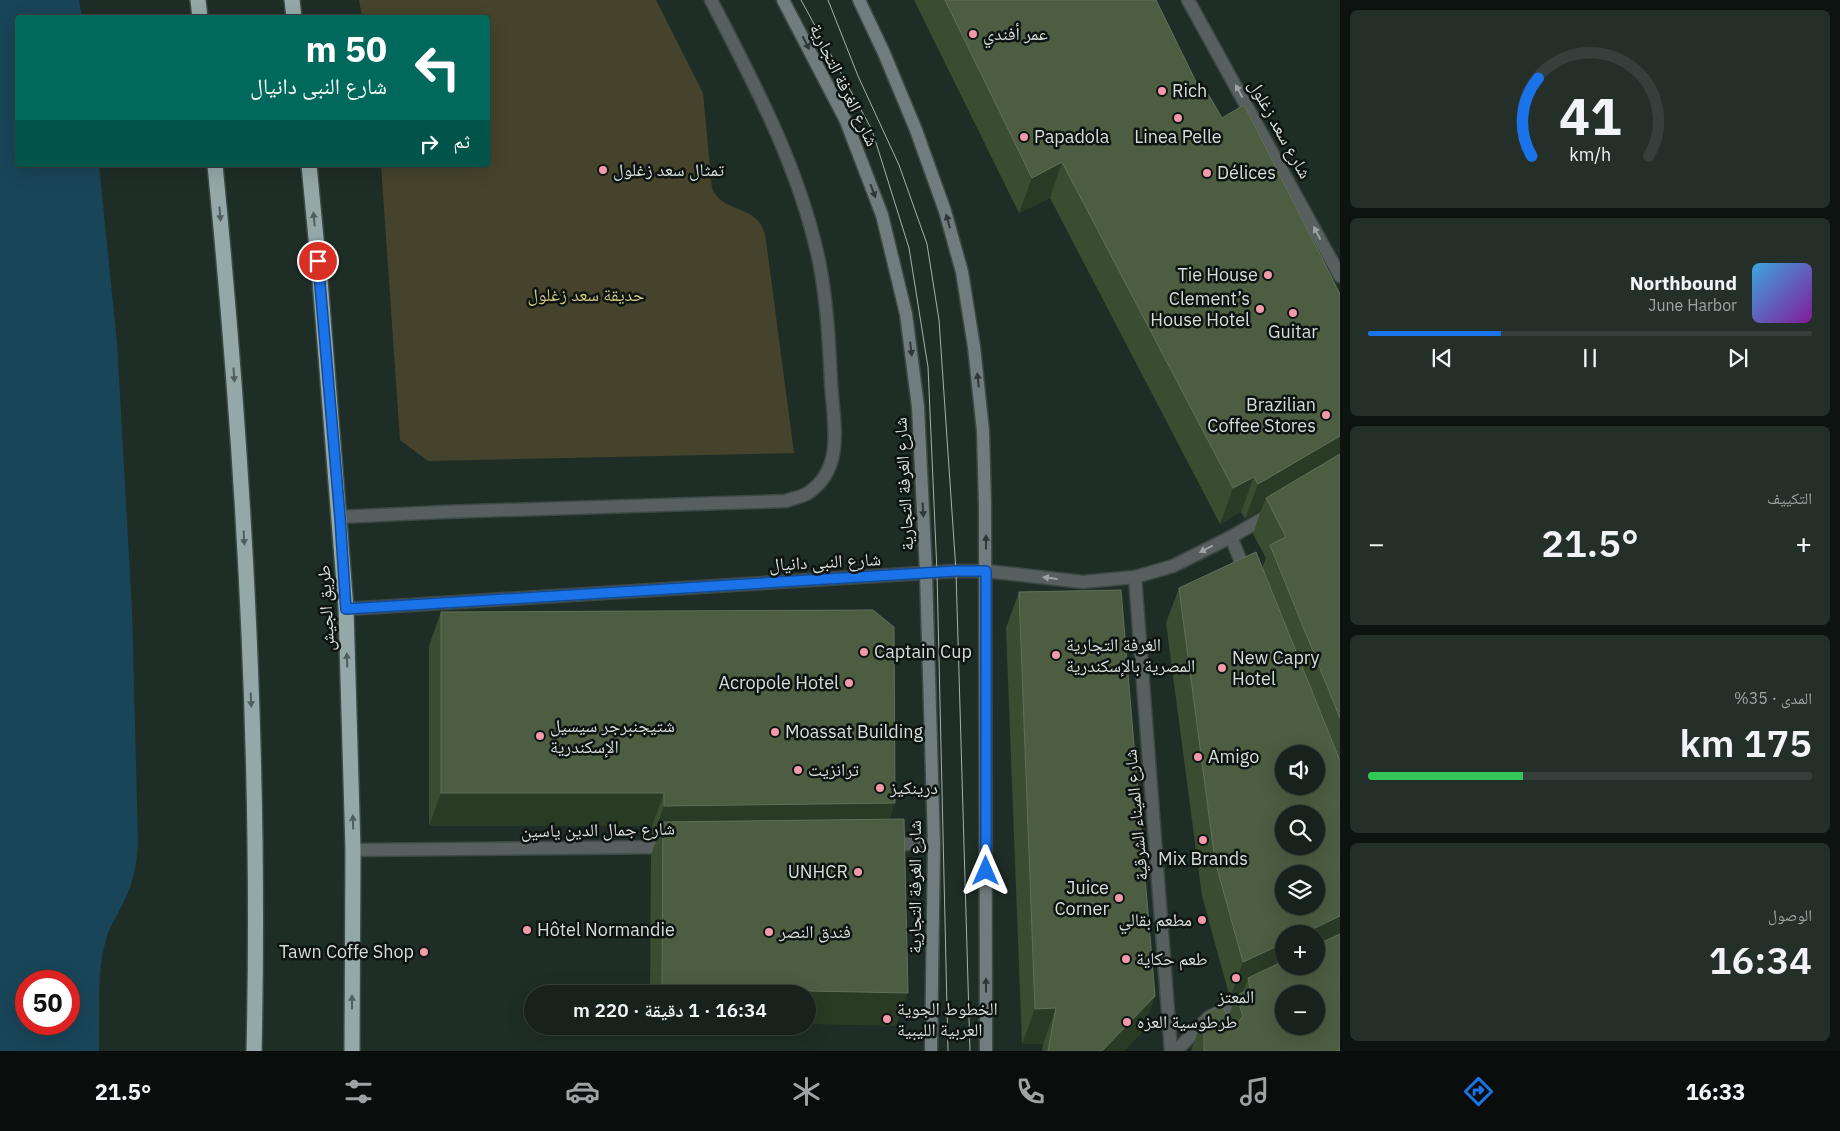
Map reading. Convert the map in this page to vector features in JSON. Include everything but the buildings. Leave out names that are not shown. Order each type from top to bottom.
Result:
[{"type":"highway","points":[[198,0],[200,15]]},
{"type":"highway","points":[[292,0],[294,15]]},
{"type":"highway","points":[[216,167],[242,483],[255,800],[256,974],[254,1051]]},
{"type":"highway","name":"طريق الجيش","points":[[309,167],[340,517],[346,609],[354,850],[352,1051]]},
{"type":"main road","name":"شارع الغرفة التجارية","points":[[783,0],[846,120],[882,215],[906,314],[918,407],[926,573],[934,844],[931,1051]]},
{"type":"main road","points":[[859,0],[884,53],[945,210],[962,272],[974,347],[983,430],[986,571],[986,1051]]},
{"type":"street","points":[[340,517],[786,501],[806,494],[822,481],[833,462],[835,442],[827,318],[819,262],[805,208],[787,155],[768,112],[711,0]]},
{"type":"street","name":"شارع سعد زغلول","points":[[1188,0],[1340,276]]},
{"type":"street","name":"شارع النبى دانيال","points":[[346,609],[926,573],[986,571],[1083,582],[1135,577],[1173,566],[1232,537],[1282,507]]},
{"type":"street","points":[[1232,537],[1250,582]]},
{"type":"street","name":"شارع الميناء الشرقية","points":[[1135,577],[1171,1051]]},
{"type":"street","points":[[874,844],[934,844]]},
{"type":"street","name":"شارع جمال الدين ياسين","points":[[354,850],[687,846]]},
{"type":"street","points":[[1176,1051],[1209,1017],[1262,992]]},
{"type":"street","points":[[1209,1017],[1215,1034]]},
{"type":"green space","name":"حديقة سعد زغلول","points":[[359,0],[656,0],[703,93],[712,188],[721,200],[754,217],[760,223],[765,233],[794,453],[428,461],[400,440],[381,167],[490,167],[490,15],[362,15]]},
{"type":"water","points":[[0,0],[79,0],[82,15],[15,15],[15,167],[99,167],[117,343],[132,609],[138,850],[130,887],[109,931],[104,949],[99,993],[99,1051],[0,1051]]},
{"type":"tram line","points":[[801,0],[872,130],[909,248],[928,367],[937,572],[948,1051]]},
{"type":"tram line","points":[[828,0],[858,76],[899,165],[927,244],[939,320],[956,571],[970,1051]]},
{"type":"place","name":"عمر أفندي","points":[[973,34]]},
{"type":"place","name":"Rich","points":[[1162,91]]},
{"type":"place","name":"Linea Pelle","points":[[1178,118]]},
{"type":"place","name":"Papadola","points":[[1024,137]]},
{"type":"place","name":"تمثال سعد زغلول","points":[[603,170]]},
{"type":"place","name":"Délices","points":[[1207,173]]},
{"type":"place","name":"Tie House","points":[[1268,275]]},
{"type":"place","name":"Clement’s House Hotel","points":[[1260,309]]},
{"type":"place","name":"Guitar","points":[[1293,313]]},
{"type":"place","name":"Brazilian Coffee Stores","points":[[1326,415]]},
{"type":"place","name":"Captain Cup","points":[[864,652]]},
{"type":"place","name":"الغرفة التجارية المصرية بالإسكندرية","points":[[1056,655]]},
{"type":"place","name":"New Capry Hotel","points":[[1222,668]]},
{"type":"place","name":"Acropole Hotel","points":[[849,683]]},
{"type":"place","name":"Moassat Building","points":[[775,732]]},
{"type":"place","name":"شتيجنبرجر سيسيل الإسكندرية","points":[[540,736]]},
{"type":"place","name":"Amigo","points":[[1198,757]]},
{"type":"place","name":"ترانزيت","points":[[798,770]]},
{"type":"place","name":"درينكيز","points":[[880,788]]},
{"type":"place","name":"Mix Brands","points":[[1203,840]]},
{"type":"place","name":"UNHCR","points":[[858,872]]},
{"type":"place","name":"Juice Corner","points":[[1119,898]]},
{"type":"place","name":"مطعم بقالي","points":[[1202,920]]},
{"type":"place","name":"Hôtel Normandie","points":[[527,930]]},
{"type":"place","name":"فندق النصر","points":[[769,932]]},
{"type":"place","name":"Tawn Coffe Shop","points":[[424,952]]},
{"type":"place","name":"طعم حكاية","points":[[1126,959]]},
{"type":"place","name":"المعتز","points":[[1236,978]]},
{"type":"place","name":"الخطوط الجوية العربية الليبية","points":[[887,1019]]},
{"type":"place","name":"طرطوسية العزه","points":[[1127,1022]]},
{"type":"route","points":[[318,261],[346,609],[956,571],[986,571],[986,871]]}]
